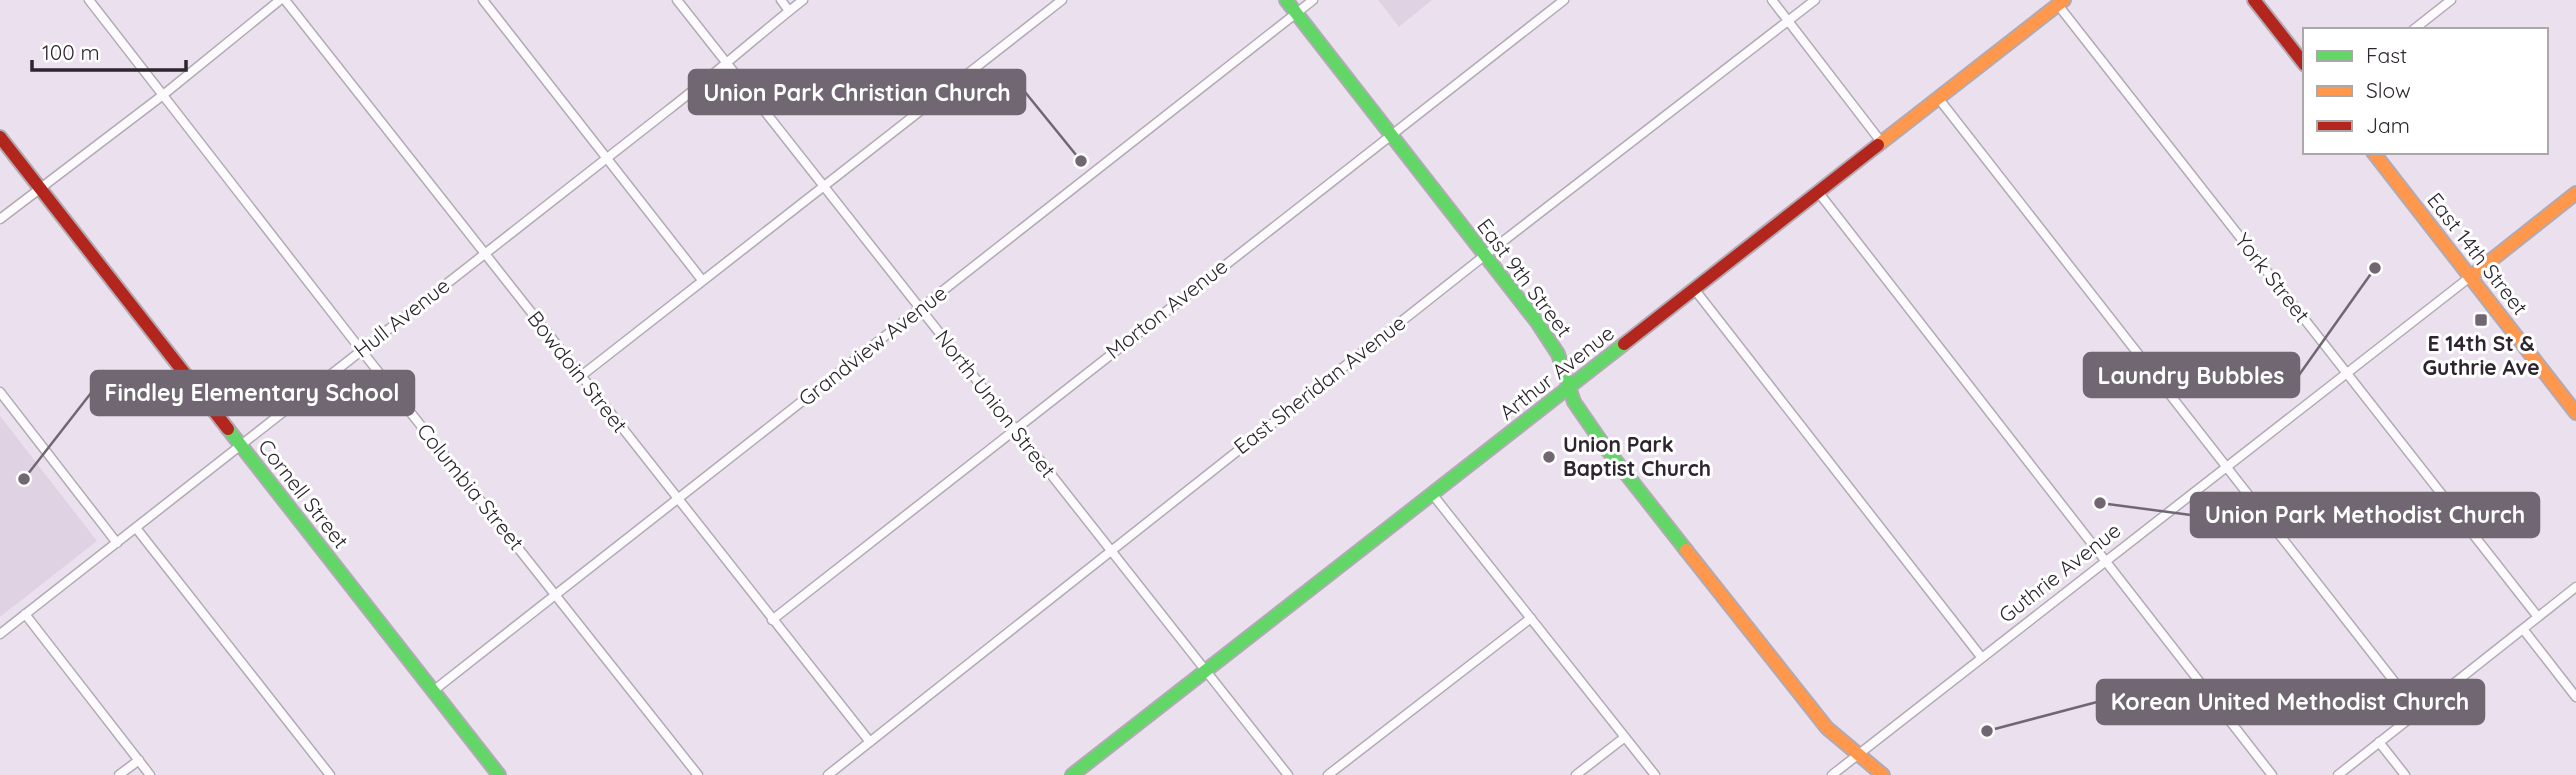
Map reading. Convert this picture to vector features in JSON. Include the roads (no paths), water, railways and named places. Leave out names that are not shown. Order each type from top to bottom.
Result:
[{"type":"street","name":"Columbia Street","points":[[89,0],[361,350],[698,775]]},
{"type":"street","points":[[0,219],[163,95],[280,0]]},
{"type":"street","name":"Bowdoin Street","points":[[285,0],[870,742]]},
{"type":"street","points":[[483,0],[702,280]]},
{"type":"street","name":"North Union Street","points":[[677,0],[1288,775]]},
{"type":"street","points":[[781,0],[789,11]]},
{"type":"street","name":"Hull Avenue","points":[[0,634],[803,0]]},
{"type":"street","points":[[581,376],[1062,0]]},
{"type":"street","name":"East 9th Street","points":[[1286,0],[1549,338],[1568,388],[1593,431],[1827,728],[1883,775]]},
{"type":"street","name":"Grandview Avenue","points":[[433,691],[1313,0]]},
{"type":"street","name":"Morton Avenue","points":[[772,620],[1564,0]]},
{"type":"street","points":[[1772,0],[1882,143]]},
{"type":"street","name":"East Sheridan Avenue","points":[[828,775],[1484,256],[1815,0]]},
{"type":"street","points":[[2254,0],[2303,62]]},
{"type":"street","points":[[2416,28],[2451,0]]},
{"type":"street","name":"Arthur Avenue","points":[[1072,775],[1087,771],[1206,671],[2061,2]]},
{"type":"street","name":"York Street","points":[[2061,2],[2346,373],[2538,617]]},
{"type":"street","points":[[1939,99],[2418,712]]},
{"type":"street","name":"Cornell Street","points":[[0,137],[499,775]]},
{"type":"street","name":"East 14th Street","points":[[2375,154],[2576,413]]},
{"type":"street","points":[[1819,193],[2272,775]]},
{"type":"street","name":"Guthrie Avenue","points":[[1832,775],[2576,193]]},
{"type":"street","points":[[1695,290],[1982,658]]},
{"type":"street","points":[[0,392],[117,543]]},
{"type":"street","points":[[1433,495],[1655,775]]},
{"type":"street","points":[[136,528],[330,775]]},
{"type":"street","points":[[2338,775],[2576,587]]},
{"type":"street","points":[[25,614],[150,775]]},
{"type":"street","points":[[1328,775],[1531,618]]},
{"type":"street","points":[[2523,629],[2576,697]]},
{"type":"street","points":[[1576,775],[1625,737]]},
{"type":"street","points":[[2379,742],[2405,775]]},
{"type":"street","points":[[119,775],[139,760]]},
{"type":"place","name":"Union Park Christian Church","points":[[1081,161]]},
{"type":"place","name":"Laundry Bubbles","points":[[2375,268]]},
{"type":"place","name":"E 14th St & Guthrie Ave","points":[[2481,320]]},
{"type":"place","name":"Union Park Baptist Church","points":[[1549,457]]},
{"type":"place","name":"Findley Elementary School","points":[[24,479]]},
{"type":"place","name":"Union Park Methodist Church","points":[[2100,503]]},
{"type":"place","name":"Korean United Methodist Church","points":[[1987,731]]}]
